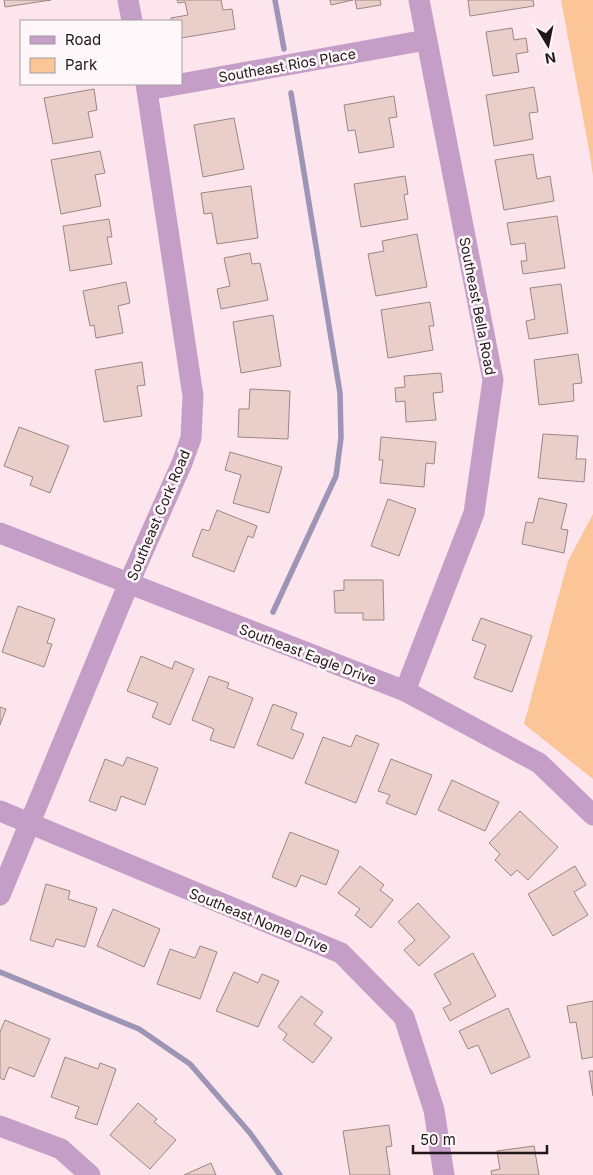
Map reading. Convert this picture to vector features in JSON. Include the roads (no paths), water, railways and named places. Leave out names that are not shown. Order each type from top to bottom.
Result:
[{"type":"street","points":[[128,0],[132,20]]},
{"type":"street","name":"Southeast Bella Road","points":[[405,691],[474,513],[493,380],[419,0]]},
{"type":"street","name":"Southeast Rios Place","points":[[182,81],[426,40]]},
{"type":"street","name":"Southeast Cork Road","points":[[0,895],[191,438],[193,414],[191,386],[146,87]]},
{"type":"street","name":"Southeast Eagle Drive","points":[[0,533],[128,585],[405,691],[539,763],[593,815]]},
{"type":"street","name":"Southeast Nome Drive","points":[[0,811],[341,953],[404,1017],[434,1110],[444,1175]]},
{"type":"street","points":[[0,1126],[61,1149],[90,1175]]},
{"type":"waterway","points":[[275,0],[284,49]]},
{"type":"waterway","points":[[273,612],[336,476],[341,438],[340,393],[291,93]]},
{"type":"waterway","points":[[0,972],[139,1029],[190,1064],[250,1133],[280,1175]]}]
